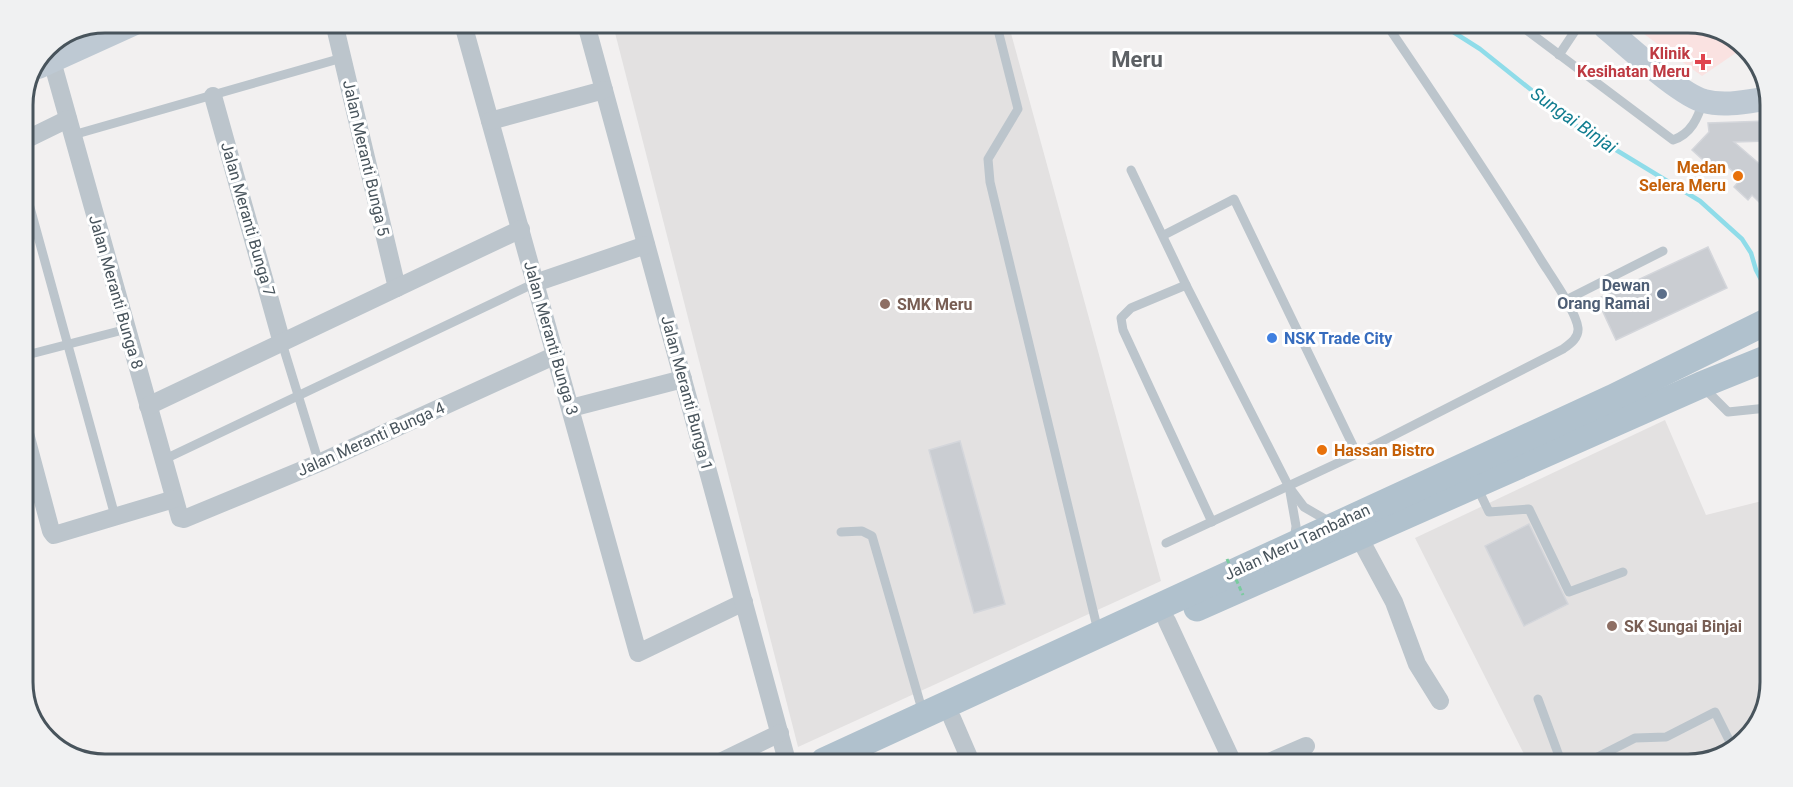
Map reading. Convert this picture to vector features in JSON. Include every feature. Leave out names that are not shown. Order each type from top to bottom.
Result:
[{"type":"main road","name":"Jalan Meru Tambahan","points":[[839,754],[1334,524],[1612,398],[1760,325]]},
{"type":"main road","name":"Jalan Meru Tambahan","points":[[875,754],[1167,621],[1701,385],[1760,361]]},
{"type":"street","points":[[46,63],[109,33]]},
{"type":"street","name":"Jalan Meranti Bunga 5","points":[[342,33],[342,58],[397,288]]},
{"type":"street","name":"Jalan Meranti Bunga 3","points":[[466,33],[638,653],[744,602]]},
{"type":"street","name":"Jalan Meranti Bunga 1","points":[[588,33],[785,754]]},
{"type":"street","points":[[1612,33],[1686,93],[1703,101],[1723,103],[1760,100]]},
{"type":"street","name":"Jalan Meranti Bunga 8","points":[[45,65],[70,128],[174,499],[180,518],[184,519]]},
{"type":"street","points":[[490,121],[604,90]]},
{"type":"street","name":"Jalan Meranti Bunga 7","points":[[213,96],[282,343]]},
{"type":"street","points":[[33,138],[70,128]]},
{"type":"street","points":[[148,406],[521,229]]},
{"type":"street","points":[[535,283],[646,245]]},
{"type":"street","name":"Jalan Meranti Bunga 4","points":[[184,519],[319,463],[556,355]]},
{"type":"street","points":[[571,408],[683,379]]},
{"type":"street","points":[[33,464],[54,535],[174,499]]},
{"type":"street","points":[[1359,537],[1394,602],[1417,664],[1440,701]]},
{"type":"street","points":[[1167,621],[1229,754]]},
{"type":"street","points":[[952,718],[968,754]]},
{"type":"street","points":[[736,754],[780,733]]},
{"type":"street","points":[[1288,754],[1306,746]]},
{"type":"lane","points":[[999,33],[1018,110],[988,159],[990,182],[1099,633]]},
{"type":"lane","points":[[1166,543],[1357,454],[1571,344],[1576,336],[1578,328],[1566,300],[1503,198],[1392,33]]},
{"type":"lane","points":[[1530,33],[1673,140],[1683,137],[1695,122],[1703,101]]},
{"type":"lane","points":[[1559,55],[1574,33]]},
{"type":"lane","points":[[70,128],[213,96],[342,58]]},
{"type":"lane","points":[[1131,170],[1186,285],[1289,487],[1304,507],[1334,524]]},
{"type":"lane","points":[[1164,235],[1234,199],[1357,454]]},
{"type":"lane","points":[[33,218],[115,516]]},
{"type":"lane","points":[[1566,300],[1663,251]]},
{"type":"lane","points":[[163,460],[535,283]]},
{"type":"lane","points":[[1186,285],[1131,308],[1121,318],[1123,330],[1212,522]]},
{"type":"lane","points":[[33,353],[127,329]]},
{"type":"lane","points":[[282,343],[319,463]]},
{"type":"lane","points":[[1701,385],[1728,412],[1760,409]]},
{"type":"lane","points":[[1476,485],[1489,512],[1528,509],[1569,592],[1623,572]]},
{"type":"lane","points":[[1289,487],[1295,518],[1294,543]]},
{"type":"lane","points":[[841,532],[862,531],[872,536],[924,715]]},
{"type":"lane","points":[[1538,699],[1558,754]]},
{"type":"lane","points":[[1604,754],[1635,738],[1666,737],[1715,712],[1729,741]]},
{"type":"path","points":[[1227,559],[1243,595]]},
{"type":"shaded area","name":"SMK Meru","points":[[615,33],[1011,33],[1161,581],[798,747]]},
{"type":"shaded area","name":"Klinik Kesihatan Meru","points":[[1643,33],[1702,34],[1715,38],[1736,52],[1702,76]]},
{"type":"shaded area","name":"SK Sungai Binjai","points":[[1665,420],[1706,515],[1760,502],[1760,682],[1755,709],[1742,729],[1728,742],[1702,753],[1524,754],[1415,538]]},
{"type":"building","points":[[1760,121],[1760,141],[1734,142],[1760,164],[1760,203],[1752,195],[1748,200],[1734,187],[1741,179],[1726,165],[1704,166],[1703,160],[1692,150],[1709,132],[1708,123]]},
{"type":"building","name":"Dewan Orang Ramai","points":[[1708,247],[1727,288],[1616,340],[1597,299]]},
{"type":"building","points":[[960,441],[1005,604],[974,613],[929,450]]},
{"type":"building","points":[[1529,524],[1568,604],[1524,626],[1485,546]]},
{"type":"waterway","name":"Sungai Binjai","points":[[1455,33],[1480,49],[1575,125],[1700,201],[1742,239],[1751,253],[1760,278]]},
{"type":"place","name":"Klinik Kesihatan Meru","points":[[1703,62]]},
{"type":"place","name":"Medan Selera Meru","points":[[1738,176]]},
{"type":"place","name":"Dewan Orang Ramai","points":[[1662,294]]},
{"type":"place","name":"SMK Meru","points":[[885,304]]},
{"type":"place","name":"NSK Trade City","points":[[1272,338]]},
{"type":"place","name":"Hassan Bistro","points":[[1322,450]]},
{"type":"place","name":"SK Sungai Binjai","points":[[1612,626]]},
{"type":"district","name":"Meru","points":[[1137,59]]}]
